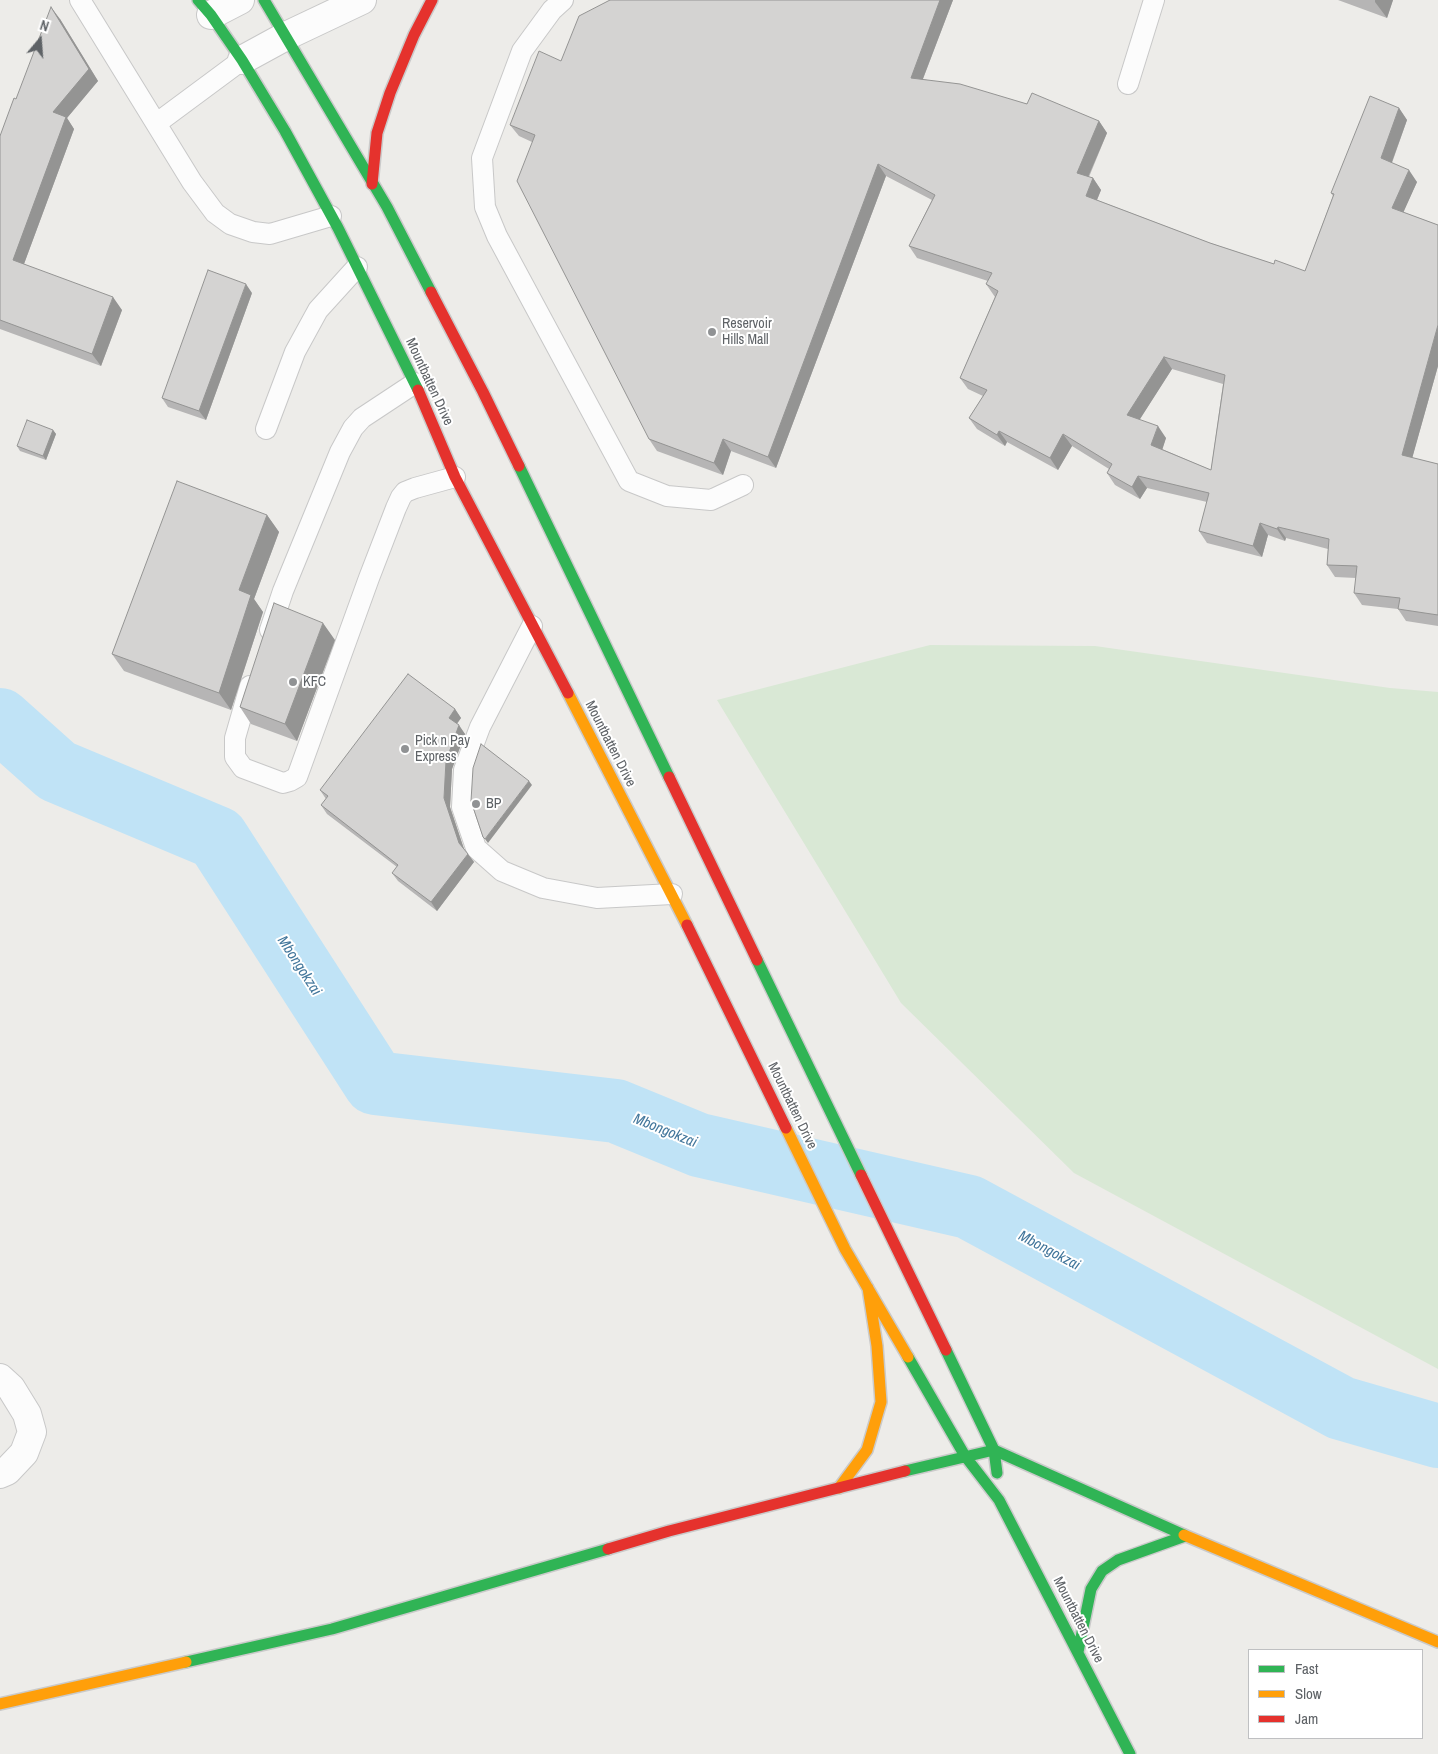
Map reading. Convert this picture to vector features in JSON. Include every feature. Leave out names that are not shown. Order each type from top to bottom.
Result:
[{"type":"main road","name":"Mountbatten Drive","points":[[264,0],[387,208],[483,392],[994,1450],[999,1500]]},
{"type":"main road","points":[[372,184],[377,134],[390,93],[414,35],[432,0]]},
{"type":"main road","name":"Mountbatten Drive","points":[[205,8],[242,60],[286,131],[331,216],[415,383],[455,477],[672,894],[845,1249],[965,1456],[999,1500],[1130,1754]]},
{"type":"main road","points":[[839,1488],[866,1450],[881,1402],[877,1346],[868,1288]]},
{"type":"main road","points":[[0,1704],[332,1629],[669,1531],[994,1450],[1185,1536],[1438,1642]]},
{"type":"main road","points":[[1078,1652],[1091,1589],[1102,1571],[1118,1560],[1185,1536]]},
{"type":"street","points":[[205,8],[240,0]]},
{"type":"street","points":[[242,60],[286,36],[362,0]]},
{"type":"street","points":[[0,1378],[11,1388],[27,1414],[32,1432],[24,1453],[8,1471],[0,1474]]},
{"type":"lane","points":[[80,0],[192,182],[215,214],[230,224],[253,232],[270,234],[331,216]]},
{"type":"lane","points":[[563,0],[552,10],[522,51],[482,158],[485,207],[497,236],[630,481],[666,496],[711,500],[743,484]]},
{"type":"lane","points":[[1128,84],[1154,0]]},
{"type":"lane","points":[[156,123],[242,60]]},
{"type":"lane","points":[[266,429],[295,352],[318,310],[357,267]]},
{"type":"lane","points":[[265,644],[283,591],[340,452],[353,428],[362,418],[415,383]]},
{"type":"lane","points":[[256,670],[235,738],[235,758],[243,768],[283,783],[297,777],[369,578],[401,497],[405,492],[415,488],[455,477]]},
{"type":"lane","points":[[532,626],[480,727],[464,770],[462,807],[476,848],[502,871],[543,888],[597,898],[672,894]]},
{"type":"green space","points":[[930,645],[1095,646],[1390,688],[1438,692],[1438,1369],[1074,1173],[901,1003],[717,700]]},
{"type":"building","points":[[610,0],[940,0],[911,78],[960,84],[1027,104],[1032,93],[1099,121],[1077,173],[1093,178],[1086,196],[1210,243],[1274,264],[1275,260],[1305,271],[1334,194],[1331,193],[1370,96],[1399,108],[1381,158],[1409,170],[1392,208],[1438,225],[1438,325],[1402,455],[1438,464],[1438,615],[1398,609],[1400,598],[1354,593],[1357,566],[1327,565],[1329,539],[1278,527],[1277,529],[1260,523],[1253,546],[1199,531],[1209,493],[1138,476],[1132,487],[1107,473],[1112,464],[1063,434],[1050,458],[999,431],[997,435],[969,418],[987,390],[960,378],[998,291],[986,284],[992,273],[909,246],[935,195],[878,164],[768,457],[723,439],[714,463],[649,439],[517,181],[535,135],[510,125],[539,51],[561,61],[579,16]],"holes":[[[1164,357],[1225,375],[1211,470],[1151,445],[1158,426],[1127,415]]]},
{"type":"building","points":[[51,7],[89,69],[53,112],[66,117],[13,260],[113,297],[92,354],[0,320],[0,136]]},
{"type":"building","points":[[208,270],[246,284],[199,411],[162,398]]},
{"type":"building","points":[[27,420],[53,430],[43,456],[17,446]]},
{"type":"building","points":[[177,481],[267,515],[239,590],[251,595],[219,693],[112,654]]},
{"type":"building","points":[[274,603],[323,623],[285,724],[240,707]]},
{"type":"building","points":[[408,674],[455,709],[449,718],[459,725],[446,761],[444,798],[459,843],[468,854],[431,902],[392,873],[398,865],[321,805],[328,796],[320,790]]},
{"type":"building","points":[[481,744],[529,781],[485,839],[471,801],[473,768]]},
{"type":"waterway","name":"Mbongokzai","points":[[0,720],[57,771],[217,838],[375,1083],[616,1111],[699,1145],[969,1207],[1341,1408],[1438,1436]]},
{"type":"traffic: fast","points":[[198,0],[211,15],[242,60],[285,131],[338,228],[418,390]]},
{"type":"traffic: fast","points":[[264,0],[387,207],[431,292]]},
{"type":"traffic: fast","points":[[519,466],[669,777]]},
{"type":"traffic: fast","points":[[757,960],[861,1175]]},
{"type":"traffic: fast","points":[[946,1350],[994,1450],[997,1473]]},
{"type":"traffic: fast","points":[[908,1357],[965,1456],[999,1500],[1130,1754]]},
{"type":"traffic: fast","points":[[905,1471],[994,1450],[1184,1535]]},
{"type":"traffic: fast","points":[[1078,1652],[1091,1589],[1102,1571],[1118,1560],[1185,1536]]},
{"type":"traffic: fast","points":[[186,1662],[332,1629],[608,1549]]},
{"type":"traffic: slow","points":[[568,693],[687,925]]},
{"type":"traffic: slow","points":[[786,1128],[845,1249],[908,1357]]},
{"type":"traffic: slow","points":[[839,1488],[867,1450],[881,1402],[877,1346],[868,1288]]},
{"type":"traffic: slow","points":[[1184,1535],[1438,1642]]},
{"type":"traffic: slow","points":[[0,1704],[186,1662]]},
{"type":"traffic: jam","points":[[372,184],[377,133],[390,93],[414,35],[432,0]]},
{"type":"traffic: jam","points":[[431,292],[519,466]]},
{"type":"traffic: jam","points":[[418,390],[455,477],[568,693]]},
{"type":"traffic: jam","points":[[669,777],[757,960]]},
{"type":"traffic: jam","points":[[687,925],[786,1128]]},
{"type":"traffic: jam","points":[[861,1175],[946,1350]]},
{"type":"traffic: jam","points":[[608,1549],[669,1531],[905,1471]]},
{"type":"place","name":"Reservoir Hills Mall","points":[[712,332]]},
{"type":"place","name":"KFC","points":[[293,682]]},
{"type":"place","name":"Pick n Pay Express","points":[[405,749]]},
{"type":"place","name":"BP","points":[[476,804]]}]
